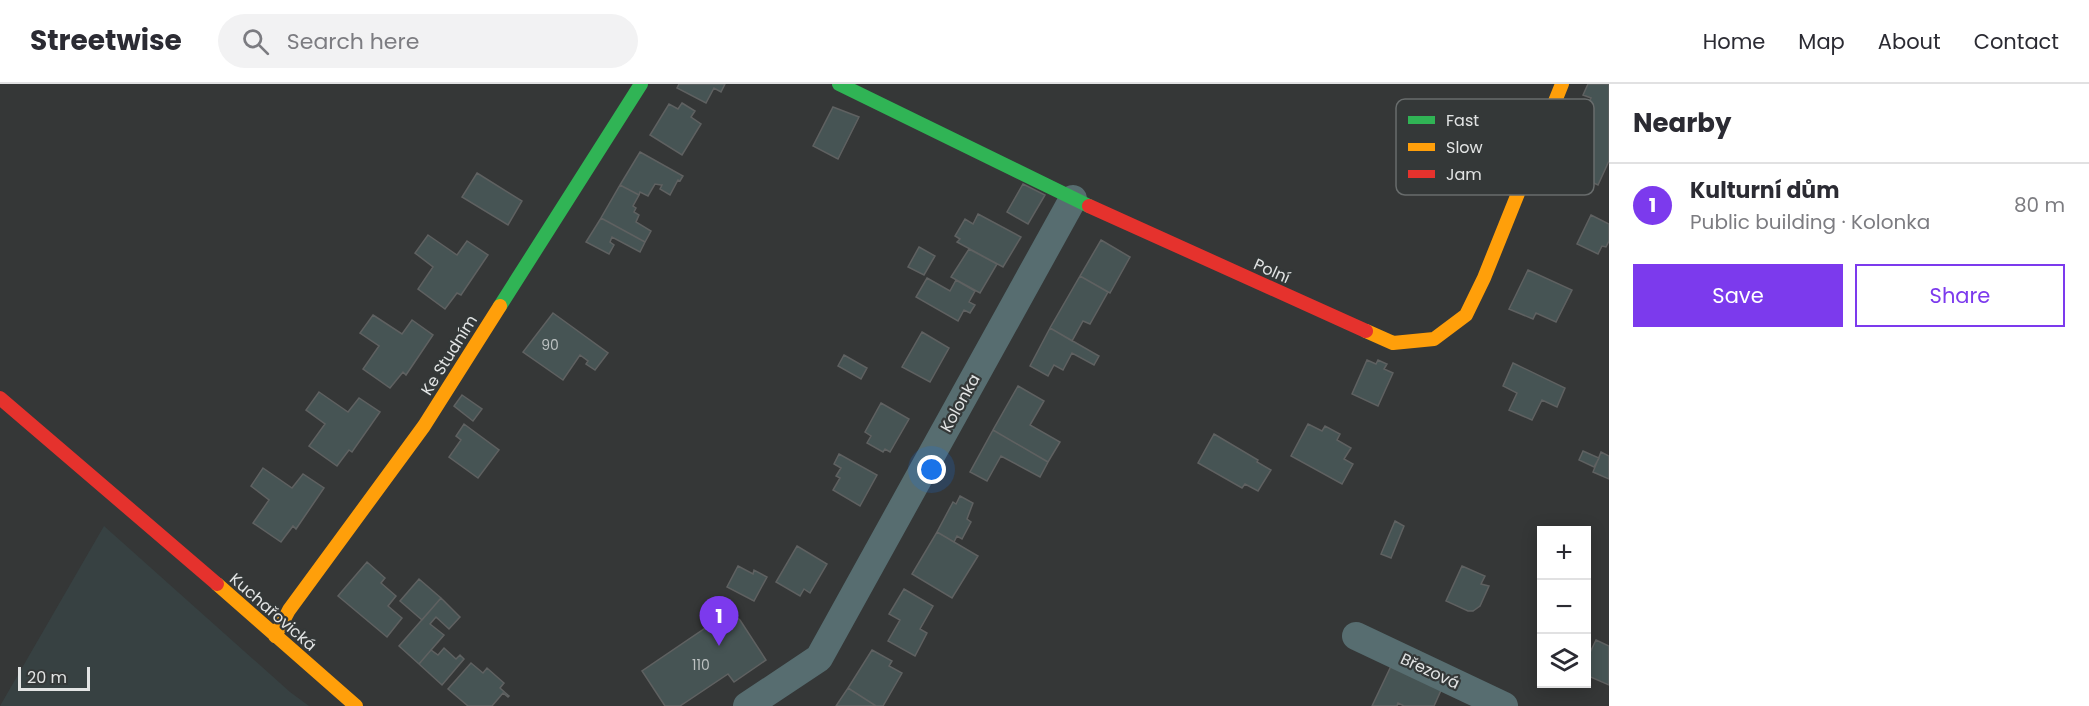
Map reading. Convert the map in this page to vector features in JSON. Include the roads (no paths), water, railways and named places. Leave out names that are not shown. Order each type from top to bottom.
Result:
[{"type":"street","name":"Ke Studním","points":[[274,636],[289,610],[424,426],[641,84]]},
{"type":"street","name":"Polní","points":[[839,84],[1073,199],[1393,344],[1434,339],[1466,315],[1484,278],[1517,195]]},
{"type":"street","name":"Polní","points":[[1556,99],[1562,84]]},
{"type":"street","name":"Kolonka","points":[[747,706],[819,658],[1073,199]]},
{"type":"street","name":"Kuchařovická","points":[[0,398],[170,542],[356,706]]},
{"type":"street","name":"Březová","points":[[1356,636],[1504,706]]},
{"type":"place","name":"Kulturní dům","points":[[719,646]]}]
